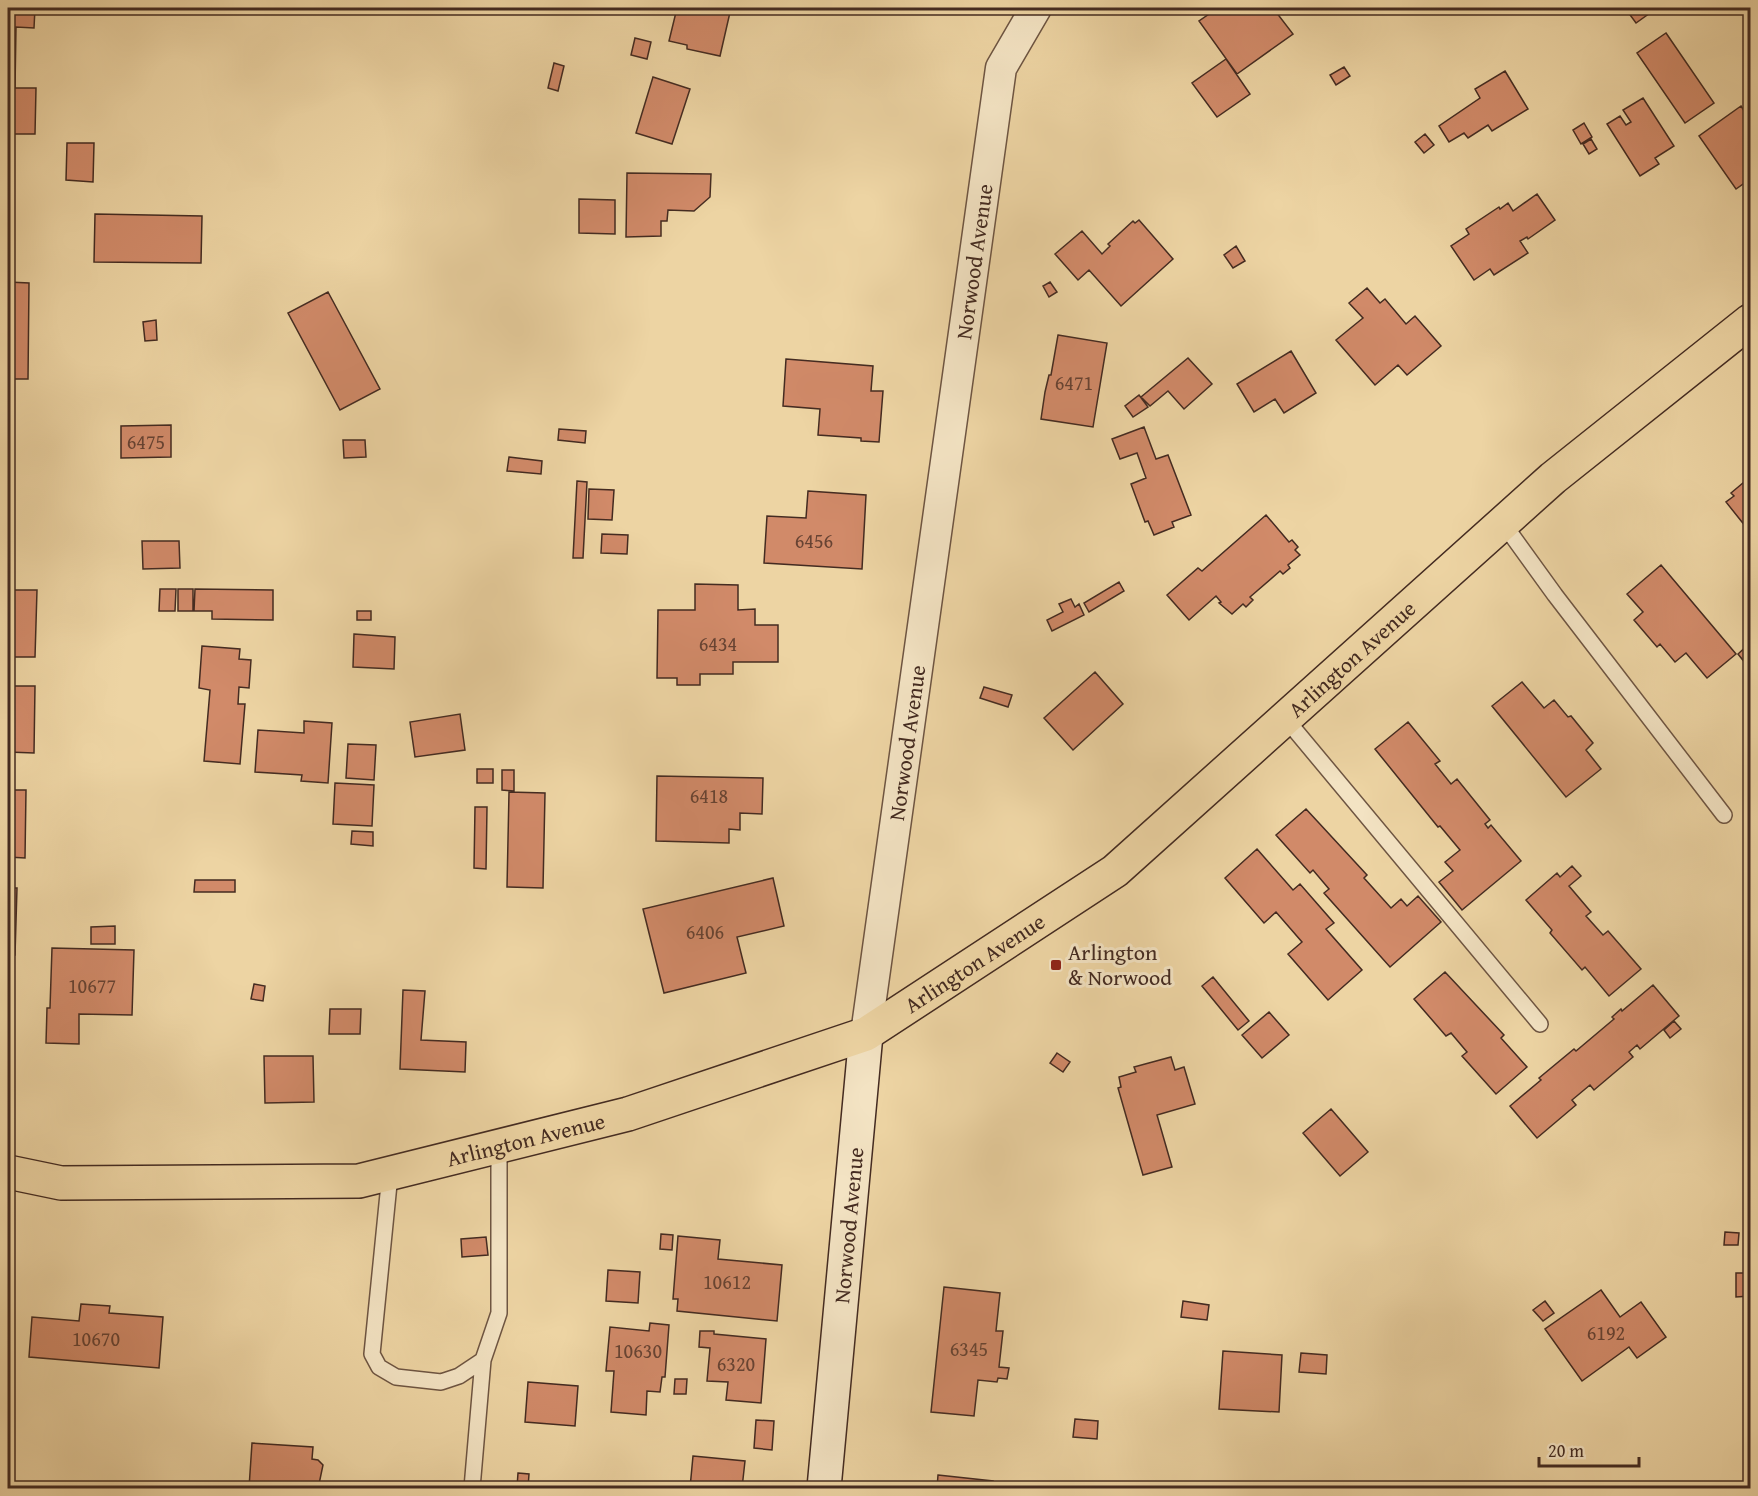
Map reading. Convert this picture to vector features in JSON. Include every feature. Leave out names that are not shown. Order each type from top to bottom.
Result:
[{"type":"main road","name":"Arlington Avenue","points":[[8,1172],[61,1183],[359,1181],[628,1114],[866,1034],[1115,871],[1553,478],[1750,321]]},
{"type":"street","name":"Norwood Avenue","points":[[824,1488],[866,1034],[1001,68],[1036,8]]},
{"type":"lane","points":[[1503,523],[1555,596],[1724,815]]},
{"type":"lane","points":[[1285,718],[1540,1024]]},
{"type":"lane","points":[[472,1488],[483,1360],[499,1313],[499,1146]]},
{"type":"lane","points":[[390,1174],[372,1354],[379,1367],[396,1377],[441,1382],[459,1376],[483,1360]]},
{"type":"building","points":[[8,8],[35,8],[34,28],[16,27],[15,88],[36,88],[35,134],[8,134]]},
{"type":"building","points":[[677,8],[731,8],[720,56],[687,49],[687,45],[669,41]]},
{"type":"building","points":[[1218,8],[1273,8],[1293,34],[1237,74],[1199,21]]},
{"type":"building","points":[[1625,8],[1657,8],[1636,23]]},
{"type":"building","points":[[1666,33],[1714,103],[1685,123],[1637,53]]},
{"type":"building","points":[[635,38],[651,42],[647,59],[631,55]]},
{"type":"building","points":[[1226,59],[1250,94],[1217,117],[1192,83]]},
{"type":"building","points":[[554,63],[564,66],[558,91],[548,88]]},
{"type":"building","points":[[1344,67],[1350,76],[1336,85],[1330,75]]},
{"type":"building","points":[[1505,71],[1528,109],[1492,131],[1488,125],[1468,138],[1464,133],[1449,142],[1439,126],[1480,98],[1475,89]]},
{"type":"building","points":[[653,77],[690,89],[672,144],[636,133]]},
{"type":"building","points":[[1643,98],[1674,146],[1655,158],[1659,164],[1640,176],[1607,124],[1620,116],[1626,125],[1631,122],[1623,110]]},
{"type":"building","points":[[1741,106],[1750,120],[1750,179],[1736,189],[1699,136]]},
{"type":"building","points":[[1584,123],[1592,137],[1581,144],[1573,130]]},
{"type":"building","points":[[1425,134],[1434,145],[1424,153],[1415,142]]},
{"type":"building","points":[[1591,139],[1597,149],[1589,154],[1583,144]]},
{"type":"building","points":[[67,143],[94,143],[93,182],[66,180]]},
{"type":"building","points":[[627,173],[711,174],[710,197],[694,211],[668,210],[667,221],[661,221],[661,236],[626,237]]},
{"type":"building","points":[[1537,194],[1555,220],[1528,239],[1527,237],[1520,241],[1528,253],[1494,275],[1490,269],[1474,280],[1451,246],[1469,234],[1466,229],[1499,207],[1500,209],[1508,203],[1513,211]]},
{"type":"building","points":[[579,199],[615,200],[615,234],[579,233]]},
{"type":"building","points":[[95,214],[202,216],[201,263],[94,262]]},
{"type":"building","points":[[1139,220],[1173,259],[1121,306],[1089,270],[1078,280],[1055,254],[1082,231],[1102,254],[1110,246],[1108,244],[1133,221],[1135,223]]},
{"type":"building","points":[[1236,246],[1245,261],[1233,268],[1224,255]]},
{"type":"building","points":[[8,282],[29,283],[28,379],[8,379]]},
{"type":"building","points":[[1050,282],[1057,292],[1049,297],[1043,286]]},
{"type":"building","points":[[1367,288],[1380,303],[1385,299],[1406,324],[1415,316],[1441,346],[1407,375],[1398,365],[1375,385],[1336,340],[1363,318],[1349,303]]},
{"type":"building","points":[[328,292],[380,389],[340,410],[288,313]]},
{"type":"building","points":[[156,320],[157,340],[145,341],[143,322]]},
{"type":"building","points":[[1058,335],[1107,343],[1093,427],[1041,419]]},
{"type":"building","points":[[1291,351],[1316,393],[1284,413],[1275,399],[1254,412],[1237,384]]},
{"type":"building","points":[[1188,358],[1212,384],[1184,409],[1168,391],[1150,406],[1141,397]]},
{"type":"building","points":[[786,359],[873,366],[871,391],[883,391],[879,442],[861,441],[861,438],[818,435],[820,409],[783,406]]},
{"type":"building","points":[[1139,395],[1148,407],[1133,417],[1125,406]]},
{"type":"building","points":[[171,425],[171,457],[121,458],[121,426]]},
{"type":"building","points":[[1144,427],[1156,459],[1168,455],[1191,515],[1172,522],[1174,527],[1154,535],[1148,521],[1145,522],[1131,484],[1146,478],[1137,453],[1120,459],[1112,439]]},
{"type":"building","points":[[559,429],[586,431],[585,443],[558,440]]},
{"type":"building","points":[[343,440],[365,440],[366,457],[344,458]]},
{"type":"building","points":[[509,457],[542,461],[541,474],[507,471]]},
{"type":"building","points":[[1750,477],[1750,532],[1726,502],[1734,496],[1731,493]]},
{"type":"building","points":[[577,481],[587,482],[583,558],[573,558]]},
{"type":"building","points":[[589,489],[614,490],[612,520],[588,519]]},
{"type":"building","points":[[808,491],[866,495],[862,569],[764,563],[767,516],[806,518]]},
{"type":"building","points":[[1266,515],[1289,542],[1292,540],[1298,547],[1295,550],[1300,555],[1288,565],[1290,568],[1283,574],[1280,571],[1250,597],[1253,600],[1246,607],[1243,604],[1232,614],[1219,603],[1221,602],[1216,596],[1189,620],[1167,595],[1198,568],[1202,571]]},
{"type":"building","points":[[602,534],[628,535],[627,554],[601,553]]},
{"type":"building","points":[[142,541],[179,541],[180,568],[143,569]]},
{"type":"building","points":[[1661,565],[1736,654],[1707,678],[1686,653],[1675,662],[1660,644],[1657,647],[1634,620],[1643,612],[1627,594]]},
{"type":"building","points":[[1119,582],[1124,591],[1089,612],[1084,603]]},
{"type":"building","points":[[695,584],[738,585],[738,610],[755,609],[755,625],[778,625],[778,662],[733,662],[733,674],[700,674],[700,685],[677,685],[677,678],[657,678],[658,610],[695,610]]},
{"type":"building","points":[[160,589],[176,589],[175,611],[159,611]]},
{"type":"building","points":[[178,589],[193,589],[193,611],[178,611]]},
{"type":"building","points":[[195,589],[273,590],[273,620],[212,619],[212,611],[194,611]]},
{"type":"building","points":[[8,590],[37,590],[35,657],[8,657]]},
{"type":"building","points":[[1071,599],[1075,607],[1079,604],[1084,615],[1052,631],[1047,620],[1063,612],[1059,604]]},
{"type":"building","points":[[357,611],[371,611],[371,620],[357,620]]},
{"type":"building","points":[[354,634],[395,637],[394,669],[353,667]]},
{"type":"building","points":[[1750,643],[1750,669],[1738,654]]},
{"type":"building","points":[[202,646],[240,649],[239,659],[251,660],[249,688],[239,687],[238,704],[245,704],[240,764],[204,761],[210,690],[199,688]]},
{"type":"building","points":[[1095,672],[1123,704],[1073,750],[1044,718]]},
{"type":"building","points":[[1522,682],[1544,708],[1554,700],[1568,717],[1571,716],[1593,743],[1586,750],[1601,769],[1566,797],[1492,706]]},
{"type":"building","points":[[8,686],[35,686],[34,753],[8,752]]},
{"type":"building","points":[[984,687],[1012,695],[1008,707],[980,698]]},
{"type":"building","points":[[460,714],[465,750],[415,757],[410,722]]},
{"type":"building","points":[[304,721],[332,723],[328,783],[301,781],[302,775],[255,772],[258,730],[304,733]]},
{"type":"building","points":[[1408,722],[1440,761],[1435,764],[1451,784],[1457,779],[1490,820],[1485,824],[1488,828],[1491,825],[1521,861],[1462,910],[1439,882],[1453,871],[1445,862],[1460,850],[1440,826],[1438,827],[1375,749]]},
{"type":"building","points":[[348,744],[376,745],[374,780],[346,778]]},
{"type":"building","points":[[477,769],[493,769],[493,783],[477,783]]},
{"type":"building","points":[[502,770],[514,770],[514,791],[502,790]]},
{"type":"building","points":[[657,776],[763,778],[762,814],[740,813],[740,830],[729,829],[729,843],[656,841]]},
{"type":"building","points":[[335,783],[374,785],[372,826],[333,824]]},
{"type":"building","points":[[8,790],[26,790],[25,858],[8,857]]},
{"type":"building","points":[[509,792],[545,793],[543,888],[507,887]]},
{"type":"building","points":[[475,807],[487,807],[486,869],[474,868]]},
{"type":"building","points":[[1306,809],[1367,875],[1364,878],[1391,908],[1401,899],[1407,906],[1418,896],[1441,922],[1390,967],[1324,893],[1329,889],[1313,870],[1310,873],[1276,835]]},
{"type":"building","points":[[352,831],[373,832],[373,846],[351,844]]},
{"type":"building","points":[[1257,849],[1293,890],[1300,884],[1334,923],[1326,929],[1362,970],[1328,1000],[1288,954],[1302,942],[1276,912],[1264,923],[1225,878]]},
{"type":"building","points":[[1572,866],[1581,876],[1569,886],[1591,912],[1586,916],[1603,935],[1608,931],[1641,969],[1609,996],[1585,967],[1582,970],[1550,933],[1552,930],[1526,900],[1557,873],[1560,877]]},
{"type":"building","points":[[773,878],[784,926],[737,937],[746,973],[664,993],[643,909]]},
{"type":"building","points":[[195,880],[235,880],[235,892],[194,892]]},
{"type":"building","points":[[8,888],[17,888],[15,955],[8,955]]},
{"type":"building","points":[[115,926],[115,944],[91,944],[91,927]]},
{"type":"building","points":[[52,948],[134,950],[132,1015],[79,1014],[79,1044],[46,1043]]},
{"type":"building","points":[[1445,972],[1504,1035],[1501,1038],[1527,1067],[1496,1094],[1462,1056],[1467,1052],[1451,1033],[1446,1036],[1414,999]]},
{"type":"building","points":[[1213,977],[1249,1021],[1238,1030],[1202,986]]},
{"type":"building","points":[[254,984],[265,986],[263,1001],[251,999]]},
{"type":"building","points":[[1653,985],[1679,1016],[1640,1049],[1637,1045],[1629,1052],[1633,1057],[1594,1090],[1590,1085],[1572,1100],[1576,1105],[1537,1138],[1510,1106],[1541,1080],[1539,1078],[1574,1049],[1576,1051],[1614,1019],[1612,1017],[1621,1009],[1622,1011]]},
{"type":"building","points":[[403,990],[425,991],[421,1040],[466,1042],[465,1072],[400,1069]]},
{"type":"building","points":[[8,997],[14,997],[14,1064],[8,1064]]},
{"type":"building","points":[[330,1009],[361,1009],[360,1034],[329,1034]]},
{"type":"building","points":[[1269,1012],[1289,1035],[1262,1058],[1242,1035]]},
{"type":"building","points":[[1674,1021],[1681,1029],[1670,1038],[1664,1030]]},
{"type":"building","points":[[1057,1053],[1070,1062],[1063,1072],[1050,1063]]},
{"type":"building","points":[[264,1056],[313,1056],[314,1102],[265,1103]]},
{"type":"building","points":[[1171,1057],[1175,1070],[1184,1067],[1195,1104],[1157,1115],[1172,1167],[1143,1175],[1118,1088],[1121,1087],[1119,1077],[1136,1072],[1134,1067]]},
{"type":"building","points":[[1331,1109],[1368,1152],[1340,1176],[1303,1133]]},
{"type":"building","points":[[1725,1232],[1739,1233],[1738,1245],[1724,1245]]},
{"type":"building","points":[[661,1234],[673,1235],[672,1250],[660,1249]]},
{"type":"building","points":[[678,1236],[720,1240],[718,1259],[782,1265],[777,1321],[677,1311],[678,1299],[673,1299]]},
{"type":"building","points":[[486,1237],[488,1255],[462,1257],[461,1239]]},
{"type":"building","points":[[608,1270],[640,1272],[638,1303],[606,1301]]},
{"type":"building","points":[[1736,1273],[1750,1273],[1750,1296],[1736,1297]]},
{"type":"building","points":[[944,1287],[1000,1293],[996,1331],[1003,1331],[999,1367],[1009,1368],[1007,1379],[998,1378],[997,1382],[978,1380],[974,1416],[931,1412]]},
{"type":"building","points":[[1601,1290],[1620,1317],[1641,1302],[1666,1337],[1637,1358],[1629,1347],[1582,1381],[1545,1329]]},
{"type":"building","points":[[1183,1301],[1209,1305],[1207,1320],[1181,1317]]},
{"type":"building","points":[[1545,1301],[1554,1313],[1543,1321],[1533,1310]]},
{"type":"building","points":[[81,1304],[110,1306],[109,1313],[163,1317],[159,1368],[29,1357],[32,1317],[79,1321]]},
{"type":"building","points":[[650,1323],[669,1325],[665,1377],[662,1377],[660,1392],[647,1391],[646,1415],[611,1412],[614,1371],[606,1371],[610,1327],[649,1331]]},
{"type":"building","points":[[700,1331],[766,1339],[761,1403],[726,1400],[728,1382],[707,1381],[710,1348],[699,1347]]},
{"type":"building","points":[[1223,1351],[1282,1355],[1279,1412],[1219,1409]]},
{"type":"building","points":[[1301,1353],[1327,1355],[1326,1374],[1299,1372]]},
{"type":"building","points":[[675,1379],[687,1379],[686,1394],[674,1394]]},
{"type":"building","points":[[528,1382],[578,1386],[575,1426],[525,1422]]},
{"type":"building","points":[[1075,1419],[1098,1421],[1097,1439],[1073,1437]]},
{"type":"building","points":[[756,1420],[774,1421],[772,1450],[754,1448]]},
{"type":"building","points":[[252,1443],[313,1447],[312,1459],[318,1460],[323,1465],[319,1484],[331,1485],[331,1488],[249,1488]]},
{"type":"building","points":[[693,1456],[745,1461],[742,1488],[690,1488]]},
{"type":"building","points":[[518,1473],[529,1474],[528,1488],[517,1487]]},
{"type":"building","points":[[938,1475],[993,1481],[992,1488],[937,1488]]},
{"type":"place","name":"Arlington & Norwood","points":[[1056,965]]}]
